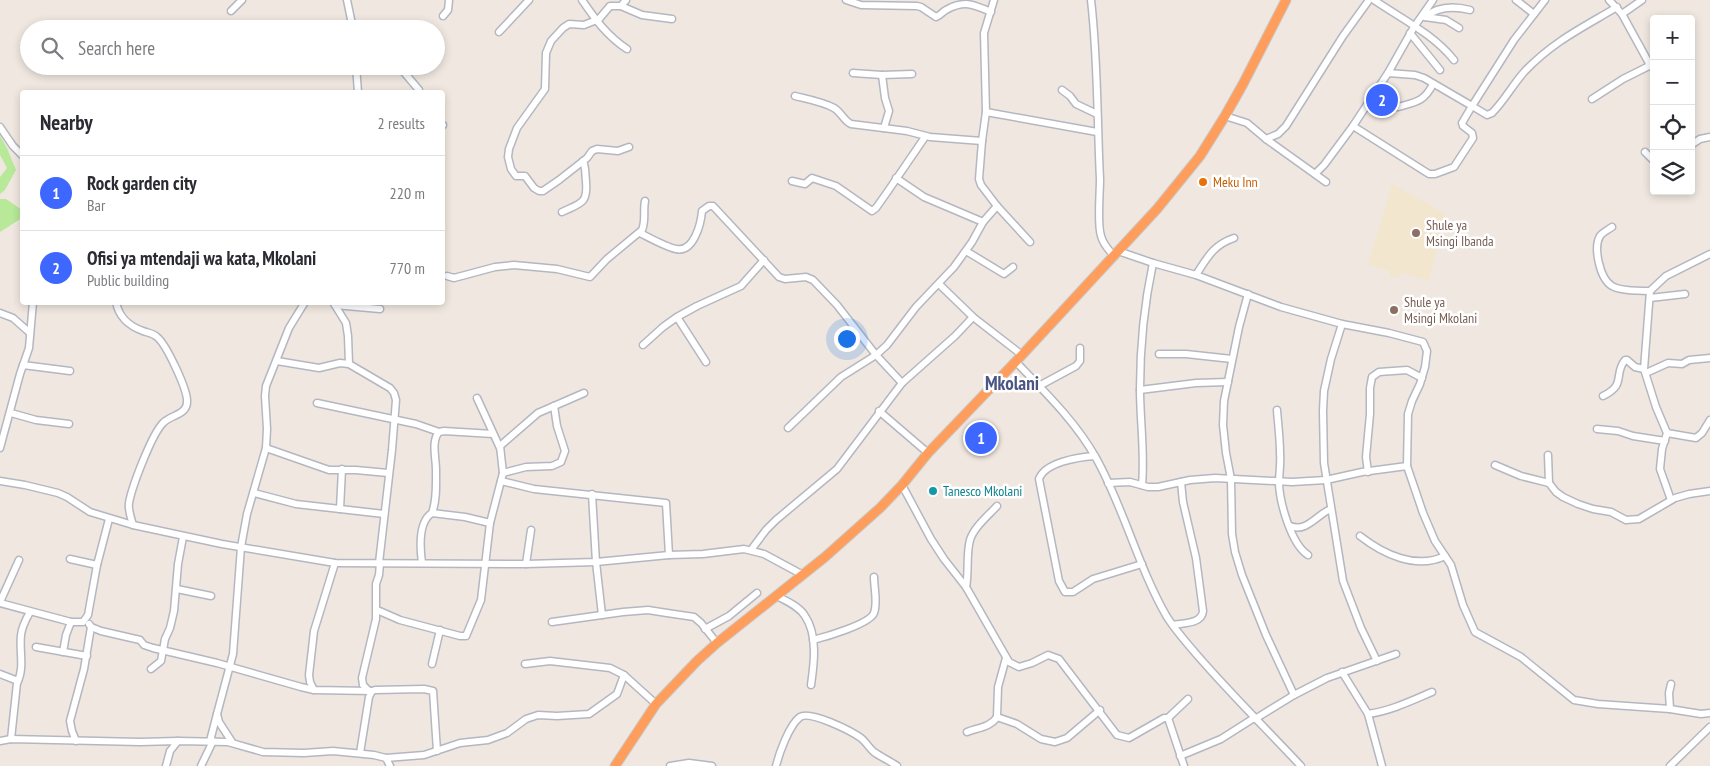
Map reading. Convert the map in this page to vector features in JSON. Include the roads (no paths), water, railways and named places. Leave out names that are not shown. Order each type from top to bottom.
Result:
[{"type":"highway","points":[[615,766],[656,704],[697,661],[855,532],[902,485],[928,453],[1019,359],[1178,184],[1200,156],[1225,116],[1286,0]]},
{"type":"street","points":[[231,12],[242,0]]},
{"type":"street","points":[[347,0],[351,20]]},
{"type":"street","points":[[443,16],[448,10],[449,0]]},
{"type":"street","points":[[499,32],[529,0]]},
{"type":"street","points":[[582,0],[596,21],[619,44],[627,49]]},
{"type":"street","points":[[620,6],[626,0]]},
{"type":"street","points":[[846,0],[855,4],[917,6],[936,17],[964,2],[991,12]]},
{"type":"street","points":[[994,0],[984,33],[986,112],[979,179],[981,185],[997,206],[1030,242]]},
{"type":"street","points":[[1091,0],[1098,107],[1100,227],[1103,242],[1115,253],[1196,275],[1281,307],[1342,324],[1423,342],[1426,351],[1422,378],[1408,414],[1407,466],[1435,541],[1452,564],[1463,605],[1476,632],[1521,658],[1569,698],[1574,700],[1598,704],[1670,708],[1701,714],[1710,713]]},
{"type":"street","points":[[1266,139],[1278,134],[1286,126],[1343,36],[1369,0]]},
{"type":"street","points":[[1374,0],[1436,40],[1454,60]]},
{"type":"street","points":[[1315,174],[1353,126],[1388,73],[1410,33],[1423,17],[1433,0]]},
{"type":"street","points":[[1516,0],[1534,14]]},
{"type":"street","points":[[1353,126],[1429,174],[1435,174],[1454,167],[1473,138],[1472,133],[1462,123],[1514,40],[1545,0]]},
{"type":"street","points":[[1609,0],[1622,14],[1650,61]]},
{"type":"street","points":[[1622,14],[1642,0]]},
{"type":"street","points":[[629,148],[618,151],[597,149],[548,188],[539,191],[534,188],[525,176],[520,177],[513,173],[508,157],[514,134],[544,89],[546,81],[546,53],[551,41],[563,28],[569,24],[584,26],[596,21],[610,6],[620,6],[642,14],[672,19]]},
{"type":"street","points":[[1388,73],[1414,75],[1424,78],[1487,115],[1492,113],[1522,75],[1543,54],[1576,30],[1617,7]]},
{"type":"street","points":[[1423,17],[1444,8],[1470,10]]},
{"type":"street","points":[[1423,17],[1446,20],[1459,28]]},
{"type":"street","points":[[1410,33],[1440,70]]},
{"type":"street","points":[[1592,99],[1623,79],[1650,65]]},
{"type":"street","points":[[853,73],[882,75],[912,74]]},
{"type":"street","points":[[357,75],[358,90]]},
{"type":"street","points":[[406,75],[418,90]]},
{"type":"street","points":[[882,75],[889,111],[884,128]]},
{"type":"street","points":[[1398,107],[1422,100],[1428,94],[1432,84]]},
{"type":"street","points":[[1062,90],[1076,104],[1097,114]]},
{"type":"street","points":[[795,96],[833,107],[850,124],[925,136],[982,141]]},
{"type":"street","points":[[986,112],[1097,132]]},
{"type":"street","points":[[1225,116],[1244,121],[1326,182]]},
{"type":"street","points":[[0,127],[20,153]]},
{"type":"street","points":[[0,142],[6,136]]},
{"type":"street","points":[[792,181],[805,184],[812,178],[829,183],[872,211],[876,208],[925,136]]},
{"type":"street","points":[[1695,142],[1710,137]]},
{"type":"street","points":[[1645,152],[1650,156]]},
{"type":"street","points":[[562,212],[583,202],[586,198],[585,166],[583,161]]},
{"type":"street","points":[[896,178],[924,197],[983,222]]},
{"type":"street","points":[[446,276],[454,278],[514,265],[557,269],[588,278],[607,259],[640,233],[644,226],[643,209],[645,201]]},
{"type":"street","points":[[640,233],[674,249],[682,249],[692,242],[696,236],[702,210],[713,206],[779,277],[785,280],[806,277],[813,280],[837,305],[876,355],[902,383]]},
{"type":"street","points":[[788,428],[841,377],[876,355],[887,345],[916,307],[939,284],[966,251],[983,222],[997,206]]},
{"type":"street","points":[[1612,227],[1600,236],[1596,248],[1600,267],[1611,286],[1650,294],[1685,294]]},
{"type":"street","points":[[1196,275],[1218,244],[1234,238]]},
{"type":"street","points":[[966,251],[1004,274],[1013,267]]},
{"type":"street","points":[[1671,500],[1660,469],[1667,433],[1656,407],[1645,371],[1650,294],[1666,276],[1710,254]]},
{"type":"street","points":[[643,345],[663,326],[677,317],[741,286],[764,260]]},
{"type":"street","points":[[1142,485],[1143,441],[1140,390],[1142,327],[1153,263]]},
{"type":"street","points":[[939,284],[1019,359],[1038,386],[1083,438],[1095,456],[1108,483],[1142,564],[1173,625],[1205,664],[1301,766]]},
{"type":"street","points":[[1248,294],[1224,401],[1223,425],[1231,479],[1232,534],[1242,575],[1266,635],[1294,695]]},
{"type":"street","points":[[0,448],[29,348],[33,305]]},
{"type":"street","points":[[117,305],[119,314],[128,324],[153,334],[159,339],[171,358],[186,394],[187,402],[184,410],[161,424],[150,443],[129,502],[133,525]]},
{"type":"street","points":[[202,766],[211,741],[233,654],[241,547],[247,514],[266,448],[268,429],[265,396],[269,378],[289,328],[304,305]]},
{"type":"street","points":[[335,305],[346,323],[350,364]]},
{"type":"street","points":[[343,305],[380,309]]},
{"type":"street","points":[[0,313],[13,318],[30,333]]},
{"type":"street","points":[[677,317],[706,362]]},
{"type":"street","points":[[751,550],[776,520],[837,470],[902,383],[973,317]]},
{"type":"street","points":[[1342,324],[1331,359],[1324,391],[1323,419],[1326,480],[1344,581],[1361,628],[1377,661]]},
{"type":"street","points":[[1038,386],[1076,366],[1080,361],[1080,348]]},
{"type":"street","points":[[1159,354],[1186,354],[1232,360]]},
{"type":"street","points":[[1603,396],[1617,386],[1622,363],[1625,360],[1645,371],[1668,363],[1682,364],[1689,360],[1710,358]]},
{"type":"street","points":[[277,361],[318,368],[340,363],[350,364],[390,388],[396,400],[376,590],[377,610],[362,678],[363,685],[370,691]]},
{"type":"street","points":[[23,365],[70,371]]},
{"type":"street","points":[[1368,472],[1366,457],[1372,377],[1379,372],[1407,370],[1422,378]]},
{"type":"street","points":[[1140,390],[1196,383],[1228,382]]},
{"type":"street","points":[[500,448],[505,441],[538,413],[584,393]]},
{"type":"street","points":[[377,610],[400,620],[463,637],[468,635],[481,600],[490,523],[503,474],[500,448],[477,398]]},
{"type":"street","points":[[318,403],[430,428],[439,432],[493,434]]},
{"type":"street","points":[[503,474],[526,467],[552,466],[561,462],[565,451],[557,426],[554,406]]},
{"type":"street","points":[[1277,410],[1280,454],[1279,482],[1282,502],[1290,526],[1301,548],[1308,555]]},
{"type":"street","points":[[880,411],[928,453]]},
{"type":"street","points":[[10,413],[36,420],[69,424]]},
{"type":"street","points":[[1667,433],[1696,438],[1702,433],[1710,420]]},
{"type":"street","points":[[1597,429],[1618,431],[1637,437],[1665,441]]},
{"type":"street","points":[[432,513],[435,502],[435,443],[436,435],[439,432]]},
{"type":"street","points":[[266,448],[329,470],[342,469],[388,473]]},
{"type":"street","points":[[1548,455],[1549,483],[1563,498],[1593,509],[1611,512],[1630,521],[1639,519],[1671,500],[1688,494],[1710,491]]},
{"type":"street","points":[[1095,456],[1082,457],[1056,464],[1043,472],[1039,479],[1059,581],[1065,592],[1073,592],[1094,579],[1142,564]]},
{"type":"street","points":[[1495,465],[1521,476],[1549,483]]},
{"type":"street","points":[[1108,483],[1130,482],[1158,487],[1215,478],[1279,482],[1326,480],[1407,466]]},
{"type":"street","points":[[340,509],[342,469]]},
{"type":"street","points":[[0,481],[25,484],[58,494],[67,497],[90,512],[133,525],[183,537],[335,563],[526,564],[596,562],[751,550],[764,554],[803,575]]},
{"type":"street","points":[[501,481],[534,489],[666,503],[669,555]]},
{"type":"street","points":[[1173,625],[1198,620],[1203,616],[1196,558],[1183,502],[1181,482]]},
{"type":"street","points":[[902,485],[944,559],[966,587],[1009,662],[1019,667],[1032,663],[1043,656],[1054,656],[1059,659],[1100,710],[1117,735],[1123,737],[1129,738],[1164,718],[1168,718],[1188,698]]},
{"type":"street","points":[[254,493],[296,504],[384,514]]},
{"type":"street","points":[[592,494],[596,562],[602,615]]},
{"type":"street","points":[[966,587],[972,534],[997,506]]},
{"type":"street","points":[[1290,526],[1302,528],[1325,511],[1331,509]]},
{"type":"street","points":[[422,564],[424,523],[427,516],[432,513],[465,517],[490,523]]},
{"type":"street","points":[[76,740],[70,722],[87,656],[91,627],[87,619],[97,565],[109,519]]},
{"type":"street","points":[[526,564],[531,530]]},
{"type":"street","points":[[1360,536],[1373,546],[1406,560],[1431,560],[1445,556]]},
{"type":"street","points":[[151,669],[161,661],[165,639],[170,628],[183,537]]},
{"type":"street","points":[[70,559],[97,565]]},
{"type":"street","points":[[19,560],[0,603],[71,622],[79,623],[87,619]]},
{"type":"street","points":[[314,690],[309,676],[314,631],[335,563]]},
{"type":"street","points":[[813,640],[849,629],[871,617],[874,613],[875,602],[874,577]]},
{"type":"street","points":[[176,589],[211,596]]},
{"type":"street","points":[[705,629],[729,616],[757,592]]},
{"type":"street","points":[[776,596],[791,603],[804,614],[813,640],[814,659],[810,685]]},
{"type":"street","points":[[552,622],[639,610],[676,614],[694,617],[717,643]]},
{"type":"street","points":[[11,738],[18,682],[22,670],[21,632],[30,612]]},
{"type":"street","points":[[63,652],[66,634],[71,622]]},
{"type":"street","points":[[91,627],[138,640],[147,646],[314,690],[370,691],[424,689],[433,691],[437,751]]},
{"type":"street","points":[[432,664],[440,630]]},
{"type":"street","points":[[36,647],[87,656]]},
{"type":"street","points":[[1180,756],[1220,739],[1294,695],[1342,672],[1396,654]]},
{"type":"street","points":[[967,732],[988,725],[997,717],[998,687],[1006,658]]},
{"type":"street","points":[[525,664],[550,662],[610,668],[624,675],[656,704]]},
{"type":"street","points":[[1342,672],[1368,714],[1382,766]]},
{"type":"street","points":[[0,674],[18,682]]},
{"type":"street","points":[[0,741],[11,738],[140,742],[211,741],[232,742],[263,752],[304,753],[333,751],[360,753],[386,758],[424,755],[460,743],[488,740],[507,733],[526,719],[538,714],[557,716],[589,714],[617,694],[624,675]]},
{"type":"street","points":[[1670,708],[1669,693],[1671,684]]},
{"type":"street","points":[[360,753],[370,691]]},
{"type":"street","points":[[1368,714],[1377,713],[1432,692]]},
{"type":"street","points":[[997,717],[1017,724],[1041,739],[1055,742],[1066,738],[1100,710]]},
{"type":"street","points":[[217,714],[232,742]]},
{"type":"street","points":[[776,766],[784,741],[799,717],[804,715],[823,719],[856,734],[874,752],[897,766]]},
{"type":"street","points":[[1168,718],[1184,766]]},
{"type":"street","points":[[1670,766],[1710,727]]},
{"type":"street","points":[[166,766],[170,751],[178,741]]},
{"type":"street","points":[[386,758],[390,766]]},
{"type":"street","points":[[670,766],[689,763],[712,766]]},
{"type":"place","name":"Ofisi ya mtendaji wa kata, Mkolani","points":[[1382,100]]},
{"type":"place","name":"Meku Inn","points":[[1203,182]]},
{"type":"place","name":"Shule ya Msingi Ibanda","points":[[1416,233]]},
{"type":"place","name":"Shule ya Msingi Mkolani","points":[[1394,310]]},
{"type":"place","name":"Rock garden city","points":[[981,438]]},
{"type":"place","name":"Tanesco Mkolani","points":[[933,491]]},
{"type":"district","name":"Mkolani","points":[[1012,383]]}]
